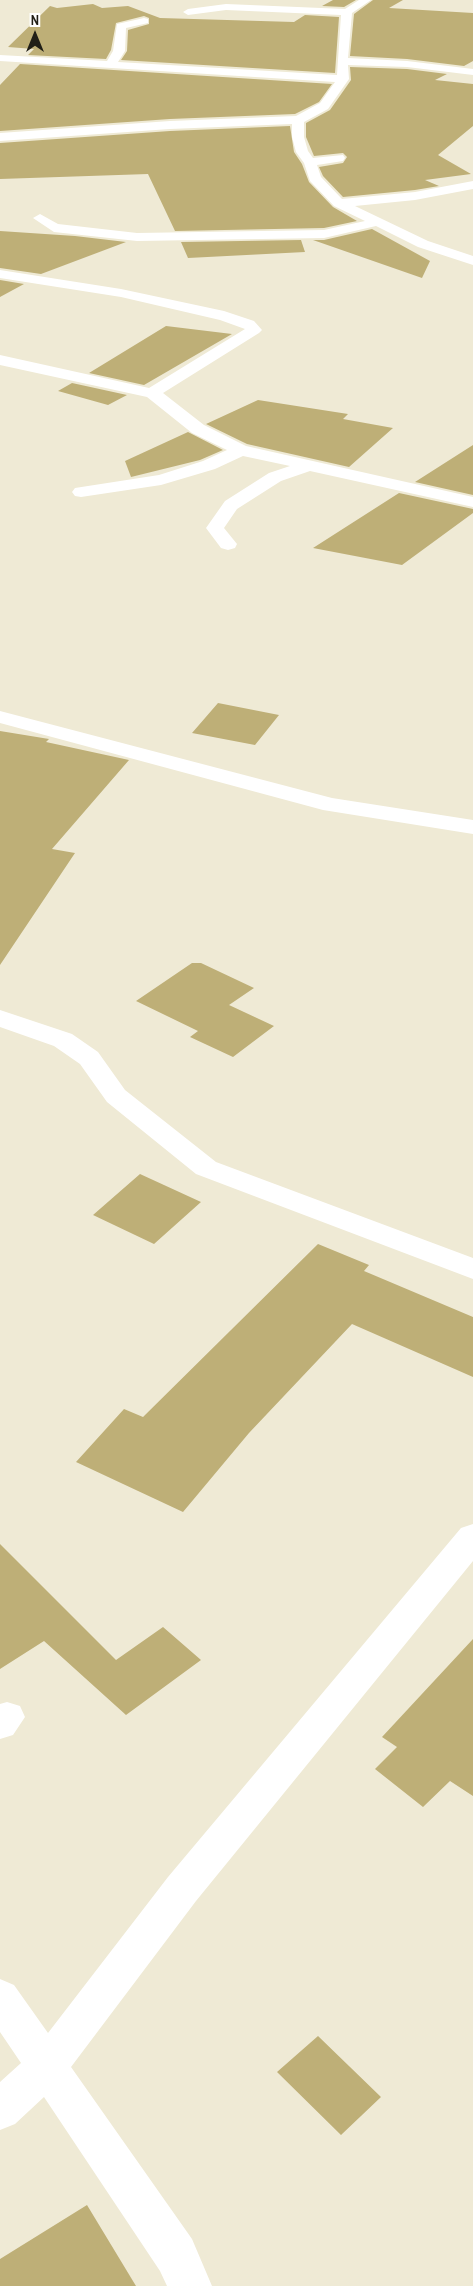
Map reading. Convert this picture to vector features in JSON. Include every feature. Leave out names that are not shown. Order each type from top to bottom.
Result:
[{"type":"street","points":[[188,12],[226,7],[347,12],[366,0]]},
{"type":"street","points":[[0,137],[170,125],[298,120],[324,106],[343,79],[342,61],[347,12]]},
{"type":"street","points":[[116,65],[112,63],[119,50],[122,26],[144,21]]},
{"type":"street","points":[[0,58],[343,79]]},
{"type":"street","points":[[342,61],[407,64],[473,72]]},
{"type":"street","points":[[163,114],[170,125]]},
{"type":"street","points":[[298,120],[298,137],[302,152],[310,162],[315,178],[339,203],[423,244],[473,260]]},
{"type":"street","points":[[310,162],[339,158]]},
{"type":"street","points":[[339,203],[415,196],[473,185]]},
{"type":"street","points":[[40,218],[54,228],[137,237],[324,234],[376,222]]},
{"type":"street","points":[[0,274],[121,293],[249,324],[254,330],[152,393]]},
{"type":"street","points":[[0,360],[152,393],[198,429],[241,450],[473,502]]},
{"type":"street","points":[[81,492],[161,480],[209,465],[241,450]]},
{"type":"street","points":[[228,544],[215,528],[231,505],[275,476],[307,466]]},
{"type":"street","points":[[0,717],[331,805],[473,827]]},
{"type":"street","points":[[0,1018],[63,1040],[90,1058],[116,1096],[206,1168],[473,1269]]},
{"type":"street","points":[[0,2110],[46,2066],[182,1890],[473,1537]]},
{"type":"street","points":[[0,1998],[176,2255],[190,2286]]},
{"type":"building","points":[[333,0],[356,0],[344,7],[322,6]]},
{"type":"building","points":[[373,0],[403,0],[389,8],[473,13],[473,61],[464,66],[407,59],[350,56],[354,14]]},
{"type":"building","points":[[93,4],[102,8],[128,6],[160,18],[294,22],[305,15],[339,17],[335,73],[121,60],[127,51],[128,30],[149,24],[149,18],[144,16],[116,23],[111,50],[106,59],[28,55],[34,49],[8,47],[50,6],[57,8]]},
{"type":"building","points":[[20,64],[332,84],[319,102],[295,114],[170,119],[0,131],[0,85]]},
{"type":"building","points":[[350,67],[407,69],[447,74],[435,80],[473,84],[473,126],[438,155],[471,174],[425,180],[439,186],[343,197],[323,176],[319,167],[343,163],[347,157],[343,153],[314,156],[306,137],[306,123],[330,110],[351,80]]},
{"type":"building","points":[[290,126],[294,152],[302,164],[309,182],[333,207],[357,221],[324,228],[175,231],[148,174],[0,179],[0,143],[170,131]]},
{"type":"building","points":[[372,229],[430,261],[422,278],[313,240],[324,240]]},
{"type":"building","points":[[0,231],[75,236],[126,242],[41,274],[0,268]]},
{"type":"building","points":[[301,240],[305,252],[188,258],[181,242]]},
{"type":"building","points":[[0,280],[24,284],[0,297]]},
{"type":"building","points":[[166,326],[232,334],[144,385],[89,373]]},
{"type":"building","points":[[72,383],[127,395],[108,405],[58,391]]},
{"type":"building","points":[[258,400],[348,414],[343,419],[393,428],[349,467],[247,444],[206,424]]},
{"type":"building","points":[[188,432],[223,450],[200,460],[131,477],[125,461]]},
{"type":"building","points":[[473,445],[473,495],[415,482]]},
{"type":"building","points":[[399,493],[473,509],[473,513],[402,565],[313,548]]},
{"type":"building","points":[[218,703],[279,715],[255,745],[192,733]]},
{"type":"building","points":[[0,731],[49,739],[46,742],[129,760],[52,849],[75,853],[0,965]]},
{"type":"building","points":[[192,963],[201,963],[254,988],[229,1005],[274,1026],[233,1057],[190,1037],[198,1031],[136,1001]]},
{"type":"building","points":[[140,1174],[201,1202],[154,1244],[93,1215]]},
{"type":"building","points":[[318,1244],[369,1265],[364,1271],[473,1317],[473,1377],[352,1324],[249,1433],[183,1512],[76,1462],[124,1409],[143,1417]]},
{"type":"building","points":[[0,1544],[116,1660],[163,1627],[201,1660],[126,1715],[44,1641],[0,1669]]},
{"type":"building","points":[[473,1639],[473,1796],[450,1781],[423,1807],[375,1769],[397,1747],[382,1737]]},
{"type":"building","points":[[318,2036],[381,2097],[341,2135],[277,2072]]},
{"type":"building","points":[[87,2205],[136,2286],[0,2286],[0,2259]]}]
